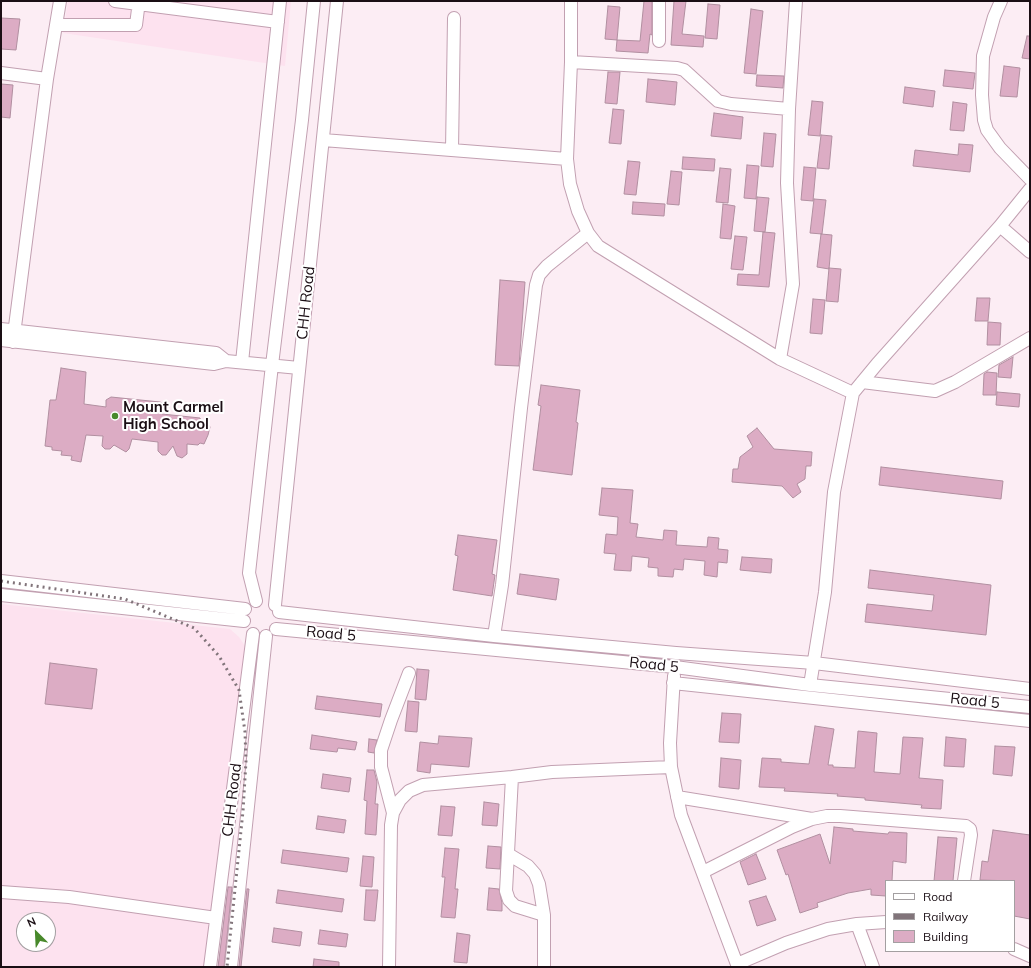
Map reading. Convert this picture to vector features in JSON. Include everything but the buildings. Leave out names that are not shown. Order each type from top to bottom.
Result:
[{"type":"street","points":[[9,338],[60,1]]},
{"type":"street","points":[[115,1],[139,2],[278,22]]},
{"type":"street","points":[[242,362],[280,1]]},
{"type":"street","points":[[256,601],[249,573],[272,365],[302,120],[314,1]]},
{"type":"street","name":"CHH Road","points":[[277,608],[299,368],[337,1]]},
{"type":"street","points":[[571,1],[571,62],[567,159],[570,184],[578,211],[588,233],[598,246],[780,359],[853,393]]},
{"type":"street","points":[[659,1],[659,41]]},
{"type":"street","points":[[780,359],[793,284],[787,182],[789,109],[796,1]]},
{"type":"street","points":[[1001,1],[994,17],[983,56],[982,95],[984,120],[987,130],[1000,148],[1030,179]]},
{"type":"street","points":[[56,25],[136,25],[139,2]]},
{"type":"street","points":[[452,150],[454,18]]},
{"type":"street","points":[[571,62],[677,68],[684,70],[718,101],[789,109]]},
{"type":"street","points":[[1,72],[47,79]]},
{"type":"street","points":[[323,140],[567,159]]},
{"type":"street","points":[[810,685],[825,592],[834,492],[853,393],[1000,226],[1030,189]]},
{"type":"street","points":[[1000,226],[1030,252]]},
{"type":"street","points":[[494,636],[502,585],[520,415],[536,285],[540,275],[547,266],[588,233]]},
{"type":"street","points":[[1,329],[9,338],[214,364],[226,361],[299,368]]},
{"type":"street","points":[[862,382],[935,391],[955,382],[1030,338]]},
{"type":"street","points":[[1,581],[246,608],[256,601],[266,600],[277,608],[280,618],[271,632],[260,636],[253,634],[247,628],[244,621],[246,608]]},
{"type":"street","points":[[1,595],[244,621]]},
{"type":"street","name":"Road 5","points":[[277,608],[494,636],[676,653],[814,663],[1030,689]]},
{"type":"street","name":"CHH Road","points":[[231,967],[271,632]]},
{"type":"street","name":"Road 5","points":[[271,632],[675,667],[810,685],[1030,707]]},
{"type":"street","name":"CHH Road","points":[[210,967],[253,634]]},
{"type":"street","points":[[676,653],[673,682],[671,767],[681,815],[737,965],[808,934],[828,928],[885,922]]},
{"type":"street","points":[[394,813],[381,767],[382,750],[391,720],[409,673]]},
{"type":"street","points":[[673,682],[1030,721]]},
{"type":"street","points":[[389,967],[391,825],[394,813],[400,800],[409,791],[423,784],[512,777],[552,772],[671,767]]},
{"type":"street","points":[[512,777],[506,891],[509,900],[515,906],[544,915]]},
{"type":"street","points":[[677,797],[812,818]]},
{"type":"street","points":[[703,872],[792,826],[812,818],[840,816],[966,826],[970,829],[971,835],[964,880]]},
{"type":"street","points":[[508,854],[528,866],[535,874],[539,884],[544,915],[544,967]]},
{"type":"street","points":[[1,892],[70,897],[216,918]]},
{"type":"street","points":[[857,924],[873,967]]},
{"type":"street","points":[[1015,949],[1030,956]]},
{"type":"shaded area","points":[[68,1],[291,1],[285,66],[63,33]]},
{"type":"shaded area","points":[[1,604],[230,629],[239,637],[245,646],[249,659],[206,967],[1,967]]},
{"type":"railway","points":[[1,581],[125,599],[194,628],[219,656],[239,690],[245,732],[246,761],[243,811],[227,967]]},
{"type":"place","name":"Mount Carmel High School","points":[[115,416]]}]
